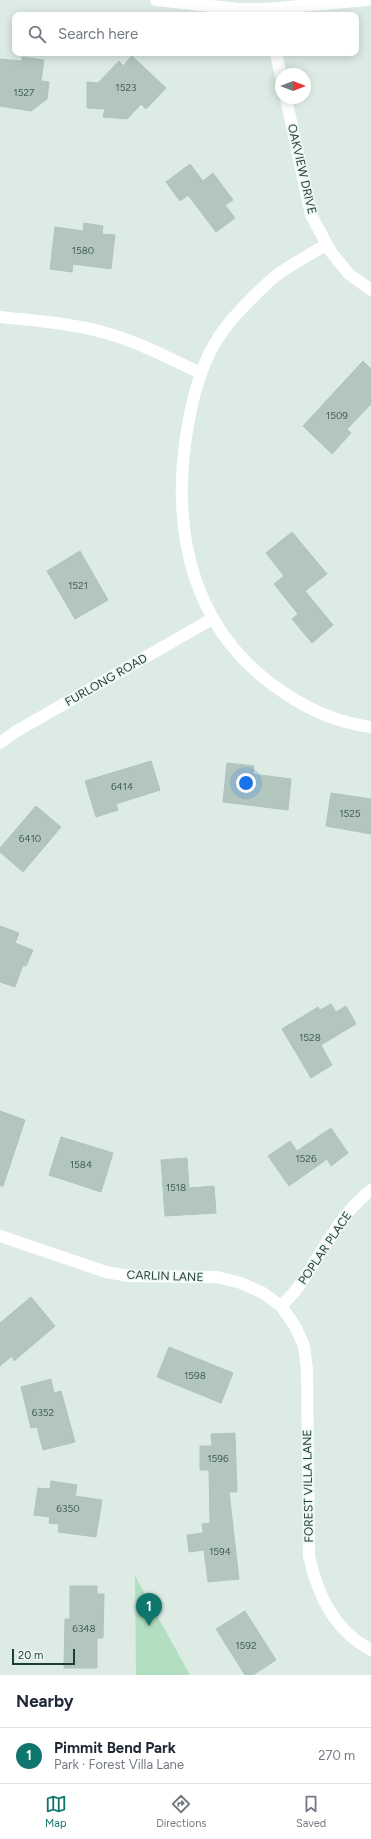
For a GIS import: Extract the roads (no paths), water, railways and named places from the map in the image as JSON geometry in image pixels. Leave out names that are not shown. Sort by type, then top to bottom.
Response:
[{"type":"street","points":[[156,0],[267,12],[367,0]]},
{"type":"street","points":[[277,56],[279,68]]},
{"type":"street","name":"OAKVIEW DRIVE","points":[[287,104],[311,215],[326,245],[349,274],[371,290]]},
{"type":"street","points":[[326,245],[276,276],[233,316],[215,344],[201,374],[190,411],[184,448],[182,498],[184,537],[192,572],[212,619],[241,658],[264,680],[294,700],[328,716],[371,727]]},
{"type":"street","points":[[0,317],[74,326],[105,332],[136,343],[201,374]]},
{"type":"street","name":"FURLONG ROAD","points":[[0,743],[15,732],[212,619]]},
{"type":"street","name":"POPLAR PLACE","points":[[280,1306],[298,1288],[341,1221],[362,1197],[371,1190]]},
{"type":"street","name":"CARLIN LANE","points":[[0,1236],[106,1272],[128,1276],[217,1277],[241,1283],[263,1293],[280,1306]]},
{"type":"street","name":"FOREST VILLA LANE","points":[[280,1306],[295,1326],[301,1339],[304,1346],[307,1369],[309,1556],[315,1583],[326,1606],[342,1627],[363,1646],[371,1650]]},
{"type":"place","name":"Pimmit Bend Park","points":[[149,1626]]}]
